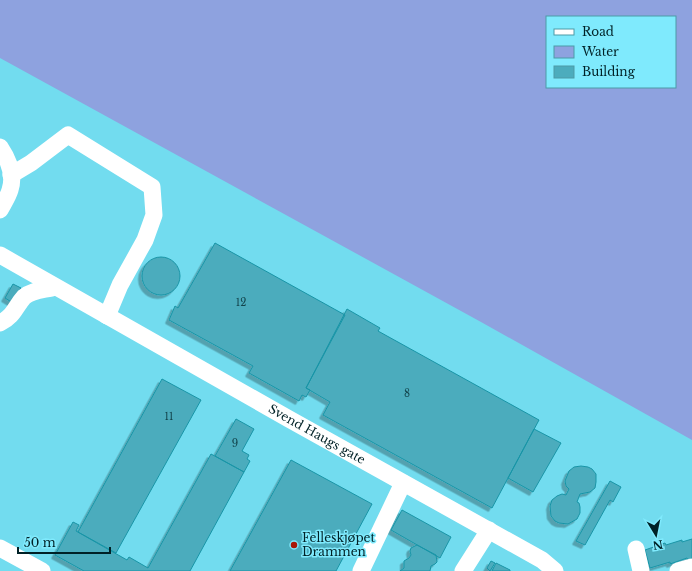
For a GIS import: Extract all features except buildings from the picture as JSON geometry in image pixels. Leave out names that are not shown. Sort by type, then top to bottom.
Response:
[{"type":"street","points":[[11,175],[31,163],[68,135],[152,187],[154,215],[145,240],[120,285],[106,316]]},
{"type":"street","points":[[0,147],[6,155],[10,166],[11,175],[10,190],[0,210]]},
{"type":"street","points":[[0,249],[12,252],[58,278],[78,300]]},
{"type":"street","points":[[0,255],[49,289]]},
{"type":"street","points":[[0,265],[49,289],[78,300]]},
{"type":"street","points":[[0,323],[12,315],[24,297],[36,291],[49,289]]},
{"type":"street","name":"Svend Haugs gate","points":[[78,300],[542,560],[555,571]]},
{"type":"street","points":[[361,571],[403,483]]},
{"type":"street","points":[[463,571],[489,530]]},
{"type":"street","points":[[0,548],[42,571]]},
{"type":"street","points":[[636,549],[641,571]]},
{"type":"street","points":[[678,571],[692,567]]},
{"type":"water","points":[[0,0],[692,0],[692,440],[481,322],[0,58]]},
{"type":"place","name":"Felleskjøpet Drammen","points":[[294,545]]}]
